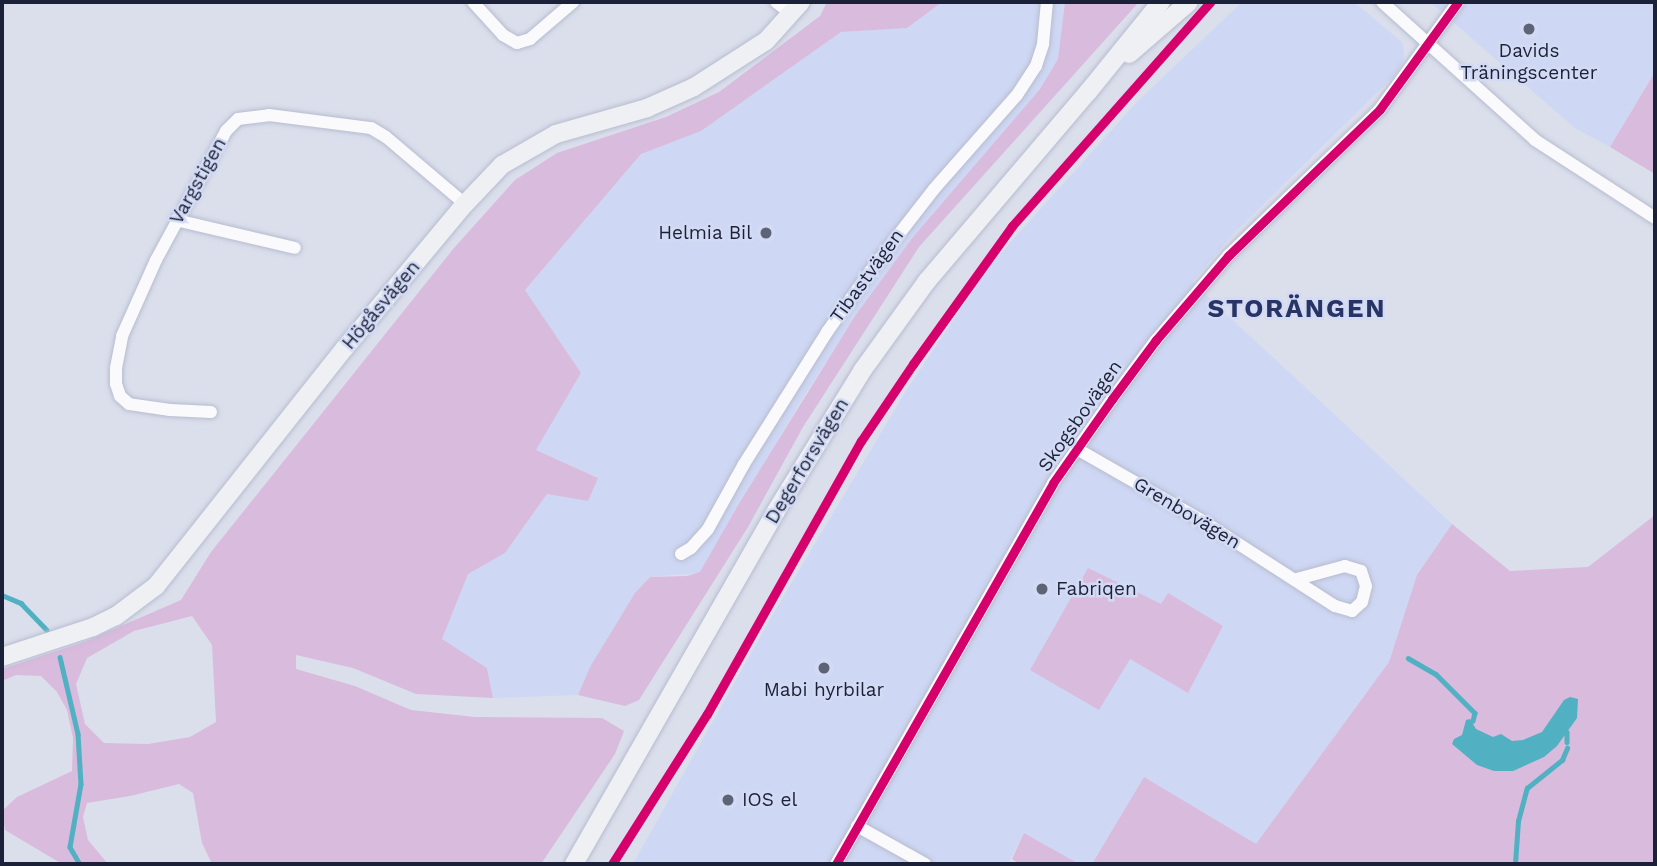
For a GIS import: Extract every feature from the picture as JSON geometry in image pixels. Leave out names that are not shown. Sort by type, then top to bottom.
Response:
[{"type":"main road","name":"Degerforsvägen","points":[[574,864],[776,511],[862,371],[944,259],[1088,92],[1161,2]]},
{"type":"main road","name":"Degerforsvägen","points":[[1088,92],[1189,2]]},
{"type":"main road","name":"Högåsvägen","points":[[2,657],[93,627],[116,616],[156,586],[303,400],[465,204],[484,182],[517,154],[556,134],[647,108],[694,87],[766,40],[796,8]]},
{"type":"street","points":[[473,2],[502,34],[517,43],[530,39],[573,2]]},
{"type":"street","points":[[776,2],[796,8]]},
{"type":"street","name":"Tibastvägen","points":[[681,554],[691,548],[708,529],[744,464],[827,332],[871,270],[1036,66],[1043,44],[1046,2]]},
{"type":"street","points":[[1382,2],[1535,140],[1655,218]]},
{"type":"street","name":"Skogsbovägen","points":[[836,864],[1008,559],[1077,449],[1156,340],[1256,227],[1380,109],[1458,2]]},
{"type":"street","name":"Vargstigen","points":[[211,412],[129,404],[120,396],[116,384],[122,336],[134,306],[176,220],[226,131],[238,119],[251,116],[321,120],[371,128],[465,204]]},
{"type":"street","points":[[176,220],[295,247]]},
{"type":"street","name":"Grenbovägen","points":[[1077,449],[1297,579],[1335,606],[1352,611],[1362,602],[1366,586],[1361,571],[1345,566],[1297,579]]},
{"type":"street","points":[[857,827],[925,864]]},
{"type":"shaded area","points":[[827,2],[942,2],[907,28],[841,32],[701,131],[641,154],[525,290],[581,373],[536,450],[598,478],[588,501],[547,494],[505,553],[468,574],[442,639],[487,668],[493,698],[416,694],[353,668],[296,655],[296,669],[355,686],[411,710],[475,717],[602,718],[624,731],[615,754],[541,864],[212,864],[202,843],[193,793],[179,784],[87,803],[83,817],[88,840],[108,864],[62,864],[5,830],[2,811],[17,797],[72,771],[73,738],[67,710],[57,692],[41,676],[16,675],[2,681],[2,669],[84,642],[181,600],[211,552],[454,248],[515,180],[557,153],[666,117],[719,92],[820,16]],"holes":[[[192,616],[212,645],[216,722],[190,737],[148,744],[104,743],[85,724],[76,684],[87,658],[134,631]]]},
{"type":"shaded area","points":[[942,2],[1065,2],[1058,59],[1040,89],[913,237],[855,316],[801,401],[700,573],[649,577],[635,594],[590,667],[578,695],[493,698],[487,668],[442,639],[468,574],[505,553],[547,494],[588,501],[597,477],[536,450],[581,373],[525,290],[641,154],[701,131],[841,32],[907,28]]},
{"type":"shaded area","points":[[1065,2],[1139,2],[919,247],[803,427],[748,527],[639,700],[625,706],[578,695],[590,667],[635,593],[650,577],[687,576],[700,572],[855,316],[913,237],[1040,89],[1058,59]]},
{"type":"shaded area","points":[[1242,2],[1354,2],[1402,42],[1403,62],[1395,75],[1233,234],[1192,282],[1452,524],[1417,575],[1389,662],[1256,845],[1144,777],[1092,864],[1079,864],[1024,833],[1008,864],[633,864],[769,621],[906,391],[990,265],[1137,102]],"holes":[[[1167,594],[1223,626],[1188,693],[1130,659]]]},
{"type":"shaded area","points":[[1430,2],[1655,2],[1655,72],[1610,147],[1575,128]]},
{"type":"shaded area","points":[[1655,72],[1655,174],[1610,147]]},
{"type":"shaded area","points":[[1655,515],[1655,864],[1092,864],[1144,777],[1256,844],[1389,662],[1417,575],[1452,524],[1510,571],[1588,567]]},
{"type":"shaded area","points":[[1088,568],[1161,604],[1168,593],[1223,626],[1188,693],[1130,659],[1099,710],[1030,670]]},
{"type":"shaded area","points":[[1024,833],[1079,864],[1019,864],[1012,859]]},
{"type":"water","points":[[1570,697],[1578,699],[1577,718],[1557,746],[1544,757],[1513,771],[1494,771],[1477,765],[1452,744],[1454,739],[1462,735],[1466,720],[1470,719],[1476,729],[1493,737],[1501,734],[1512,741],[1523,740],[1542,732],[1564,700]]},
{"type":"waterway","points":[[2,595],[21,603],[47,630]]},
{"type":"waterway","points":[[60,657],[78,734],[81,784],[70,847],[80,864]]},
{"type":"waterway","points":[[1408,658],[1436,674],[1475,713],[1473,721]]},
{"type":"waterway","points":[[1567,732],[1567,742]]},
{"type":"waterway","points":[[1515,864],[1518,821],[1527,788],[1562,760],[1567,748]]},
{"type":"cycle path","points":[[612,864],[707,714],[861,441],[913,364],[1012,226],[1210,2]]},
{"type":"cycle path","points":[[836,864],[1053,483],[1112,399],[1156,340],[1228,256],[1380,109],[1458,2]]},
{"type":"place","name":"Davids Träningscenter","points":[[1529,29]]},
{"type":"place","name":"Helmia Bil","points":[[766,233]]},
{"type":"place","name":"Fabriqen","points":[[1042,589]]},
{"type":"place","name":"Mabi hyrbilar","points":[[824,668]]},
{"type":"place","name":"IOS el","points":[[728,800]]},
{"type":"district","name":"STORÄNGEN","points":[[1297,309]]}]
